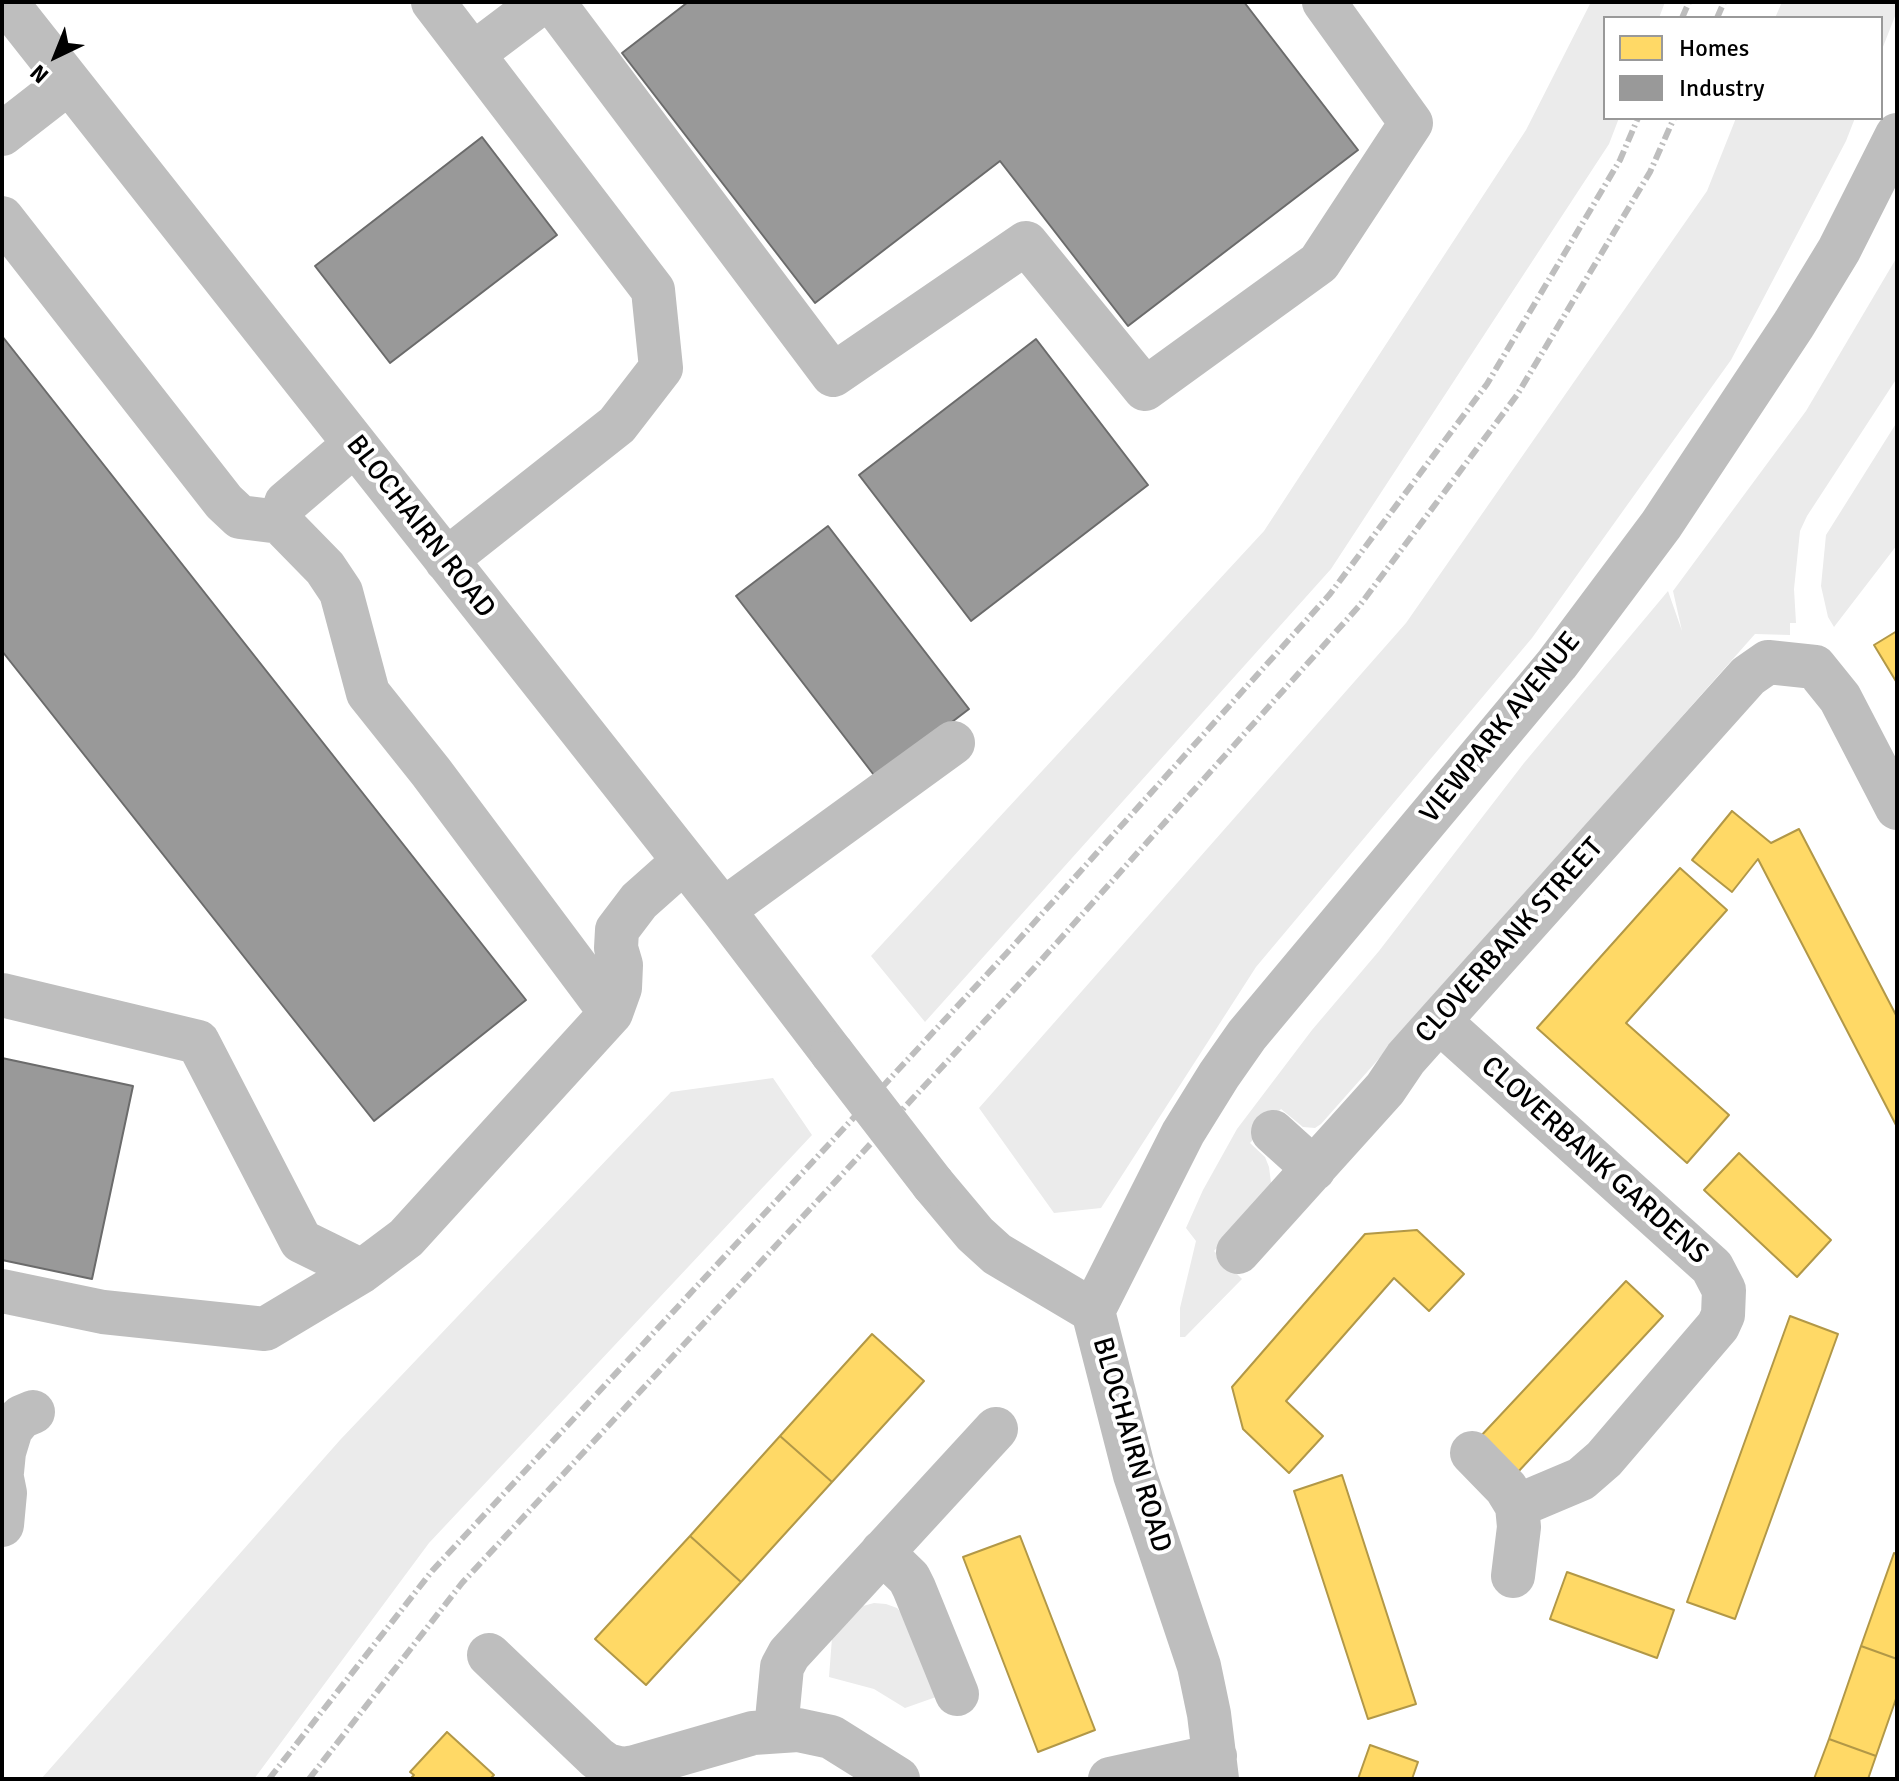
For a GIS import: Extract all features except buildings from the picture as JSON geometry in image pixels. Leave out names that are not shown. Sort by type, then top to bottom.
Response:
[{"type":"street","name":"BLOCHAIRN ROAD","points":[[6,2],[723,910],[933,1184],[975,1234],[997,1254],[1093,1311],[1135,1475],[1199,1666],[1216,1768]]},
{"type":"street","points":[[433,2],[653,290],[661,368],[617,425],[446,560]]},
{"type":"street","points":[[473,54],[542,2]]},
{"type":"street","points":[[553,2],[833,375],[1026,243],[1145,389],[1319,263],[1411,123],[1324,2]]},
{"type":"street","points":[[2,134],[69,82]]},
{"type":"street","name":"VIEWPARK AVENUE","points":[[1093,1311],[1183,1133],[1226,1065],[1247,1035],[1557,664],[1661,525],[1794,324],[1839,250],[1897,135]]},
{"type":"street","points":[[2,218],[224,502],[240,517],[280,522],[325,568],[341,592],[368,693],[611,1013]]},
{"type":"street","points":[[280,522],[286,503],[355,444]]},
{"type":"street","name":"CLOVERBANK STREET","points":[[1238,1252],[1385,1089],[1406,1058],[1748,676],[1768,662],[1815,667],[1840,698],[1897,808]]},
{"type":"street","points":[[723,910],[953,743]]},
{"type":"street","points":[[2,1291],[103,1312],[265,1329],[362,1271],[406,1238],[611,1013],[620,988],[617,930],[639,901],[684,861]]},
{"type":"street","points":[[2,995],[198,1042],[301,1241],[362,1271]]},
{"type":"street","name":"CLOVERBANK GARDENS","points":[[1439,1021],[1712,1267],[1724,1290],[1723,1315],[1718,1326],[1604,1459],[1581,1479],[1517,1506]]},
{"type":"street","points":[[1273,1132],[1314,1169]]},
{"type":"street","points":[[2,1472],[11,1429],[21,1417],[33,1412]]},
{"type":"street","points":[[776,1730],[782,1667],[789,1654],[996,1429]]},
{"type":"street","points":[[1472,1453],[1506,1488],[1517,1506],[1519,1527],[1513,1576]]},
{"type":"street","points":[[2,1478],[5,1509],[2,1525]]},
{"type":"street","points":[[882,1552],[909,1578],[957,1694]]},
{"type":"street","points":[[489,1655],[597,1758],[622,1774],[635,1767],[753,1733],[776,1730],[815,1732],[831,1737],[898,1779]]},
{"type":"street","points":[[1110,1779],[1216,1768]]},
{"type":"shaded area","points":[[1591,2],[1665,2],[1660,16],[1603,16],[1603,120],[1618,120],[1609,144],[1331,569],[925,1022],[871,956],[1264,531],[1526,130]]},
{"type":"shaded area","points":[[1782,2],[1897,2],[1897,11],[1883,47],[1883,16],[1776,16]]},
{"type":"shaded area","points":[[1735,120],[1854,120],[1731,360],[1532,638],[1256,967],[1101,1208],[1054,1213],[979,1108],[1406,623],[1707,191]]},
{"type":"shaded area","points":[[1897,257],[1897,378],[1800,531],[1794,589],[1796,623],[1790,623],[1790,635],[1755,634],[1321,1124],[1315,1128],[1303,1127],[1281,1109],[1250,1143],[1265,1157],[1269,1167],[1270,1191],[1214,1251],[1242,1279],[1185,1337],[1180,1337],[1180,1308],[1196,1241],[1186,1228],[1237,1129],[1524,763],[1668,591],[1682,631],[1673,591],[1806,411]]},
{"type":"shaded area","points":[[1897,422],[1897,545],[1834,627],[1828,617],[1821,586],[1826,535]]},
{"type":"shaded area","points":[[773,1078],[812,1135],[429,1543],[254,1779],[41,1779],[340,1440],[671,1092]]},
{"type":"shaded area","points":[[874,1603],[897,1608],[905,1617],[936,1697],[905,1708],[874,1689],[829,1677],[832,1638],[863,1606]]},
{"type":"railway","points":[[1683,16],[1689,2]]},
{"type":"railway","points":[[1718,16],[1724,2]]},
{"type":"railway","points":[[269,1779],[432,1571],[1005,955],[1330,594],[1487,384],[1620,160],[1637,120]]},
{"type":"railway","points":[[309,1779],[462,1583],[1035,967],[1360,605],[1517,395],[1650,172],[1673,120]]}]
